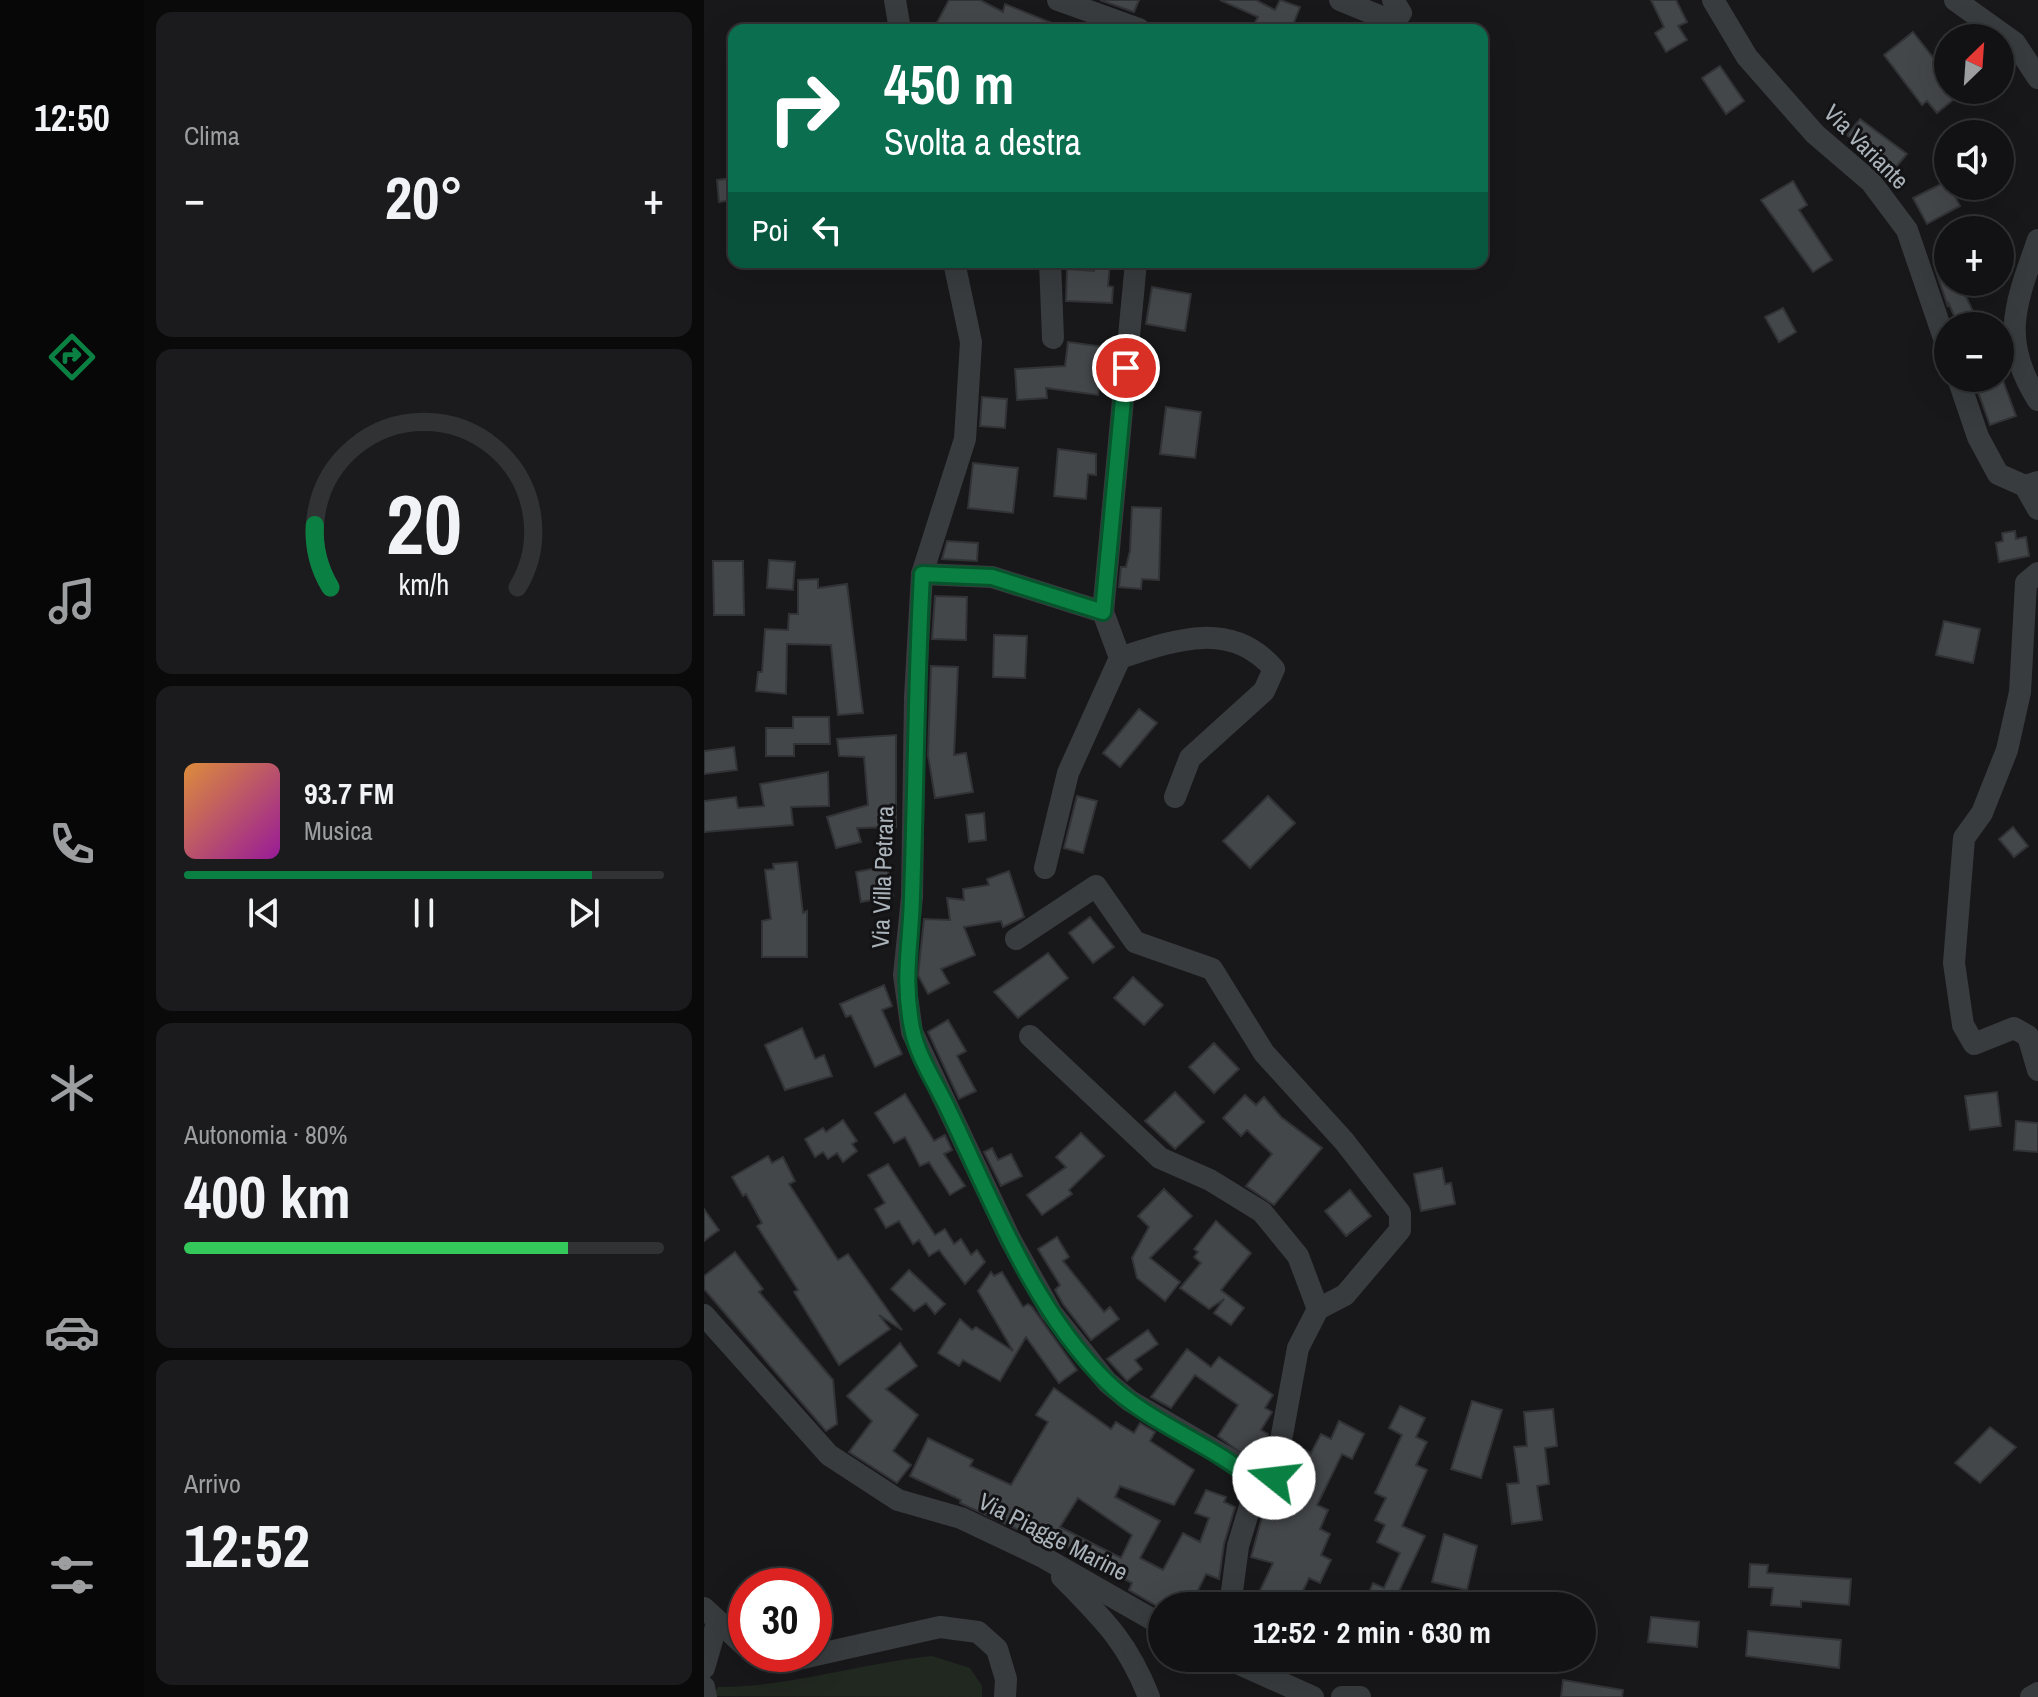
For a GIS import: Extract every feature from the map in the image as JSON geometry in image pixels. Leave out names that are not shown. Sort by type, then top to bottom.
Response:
[{"type":"street","points":[[895,0],[899,24]]},
{"type":"street","points":[[1058,0],[1125,24]]},
{"type":"street","points":[[1340,0],[1394,22],[1401,13],[1393,0]]},
{"type":"street","name":"Via Variante","points":[[1713,0],[1747,57],[1815,134],[1871,182],[1907,230],[1935,312]]},
{"type":"street","points":[[1955,0],[2015,43],[2038,78]]},
{"type":"street","points":[[2038,240],[2019,293],[2013,337],[2023,376],[2038,400]]},
{"type":"street","name":"Via Villa Petrara","points":[[955,268],[971,342],[965,439],[922,574],[915,697],[912,897],[904,975],[912,1032],[1010,1239],[1051,1312],[1118,1391],[1180,1433],[1233,1461],[1257,1483]]},
{"type":"street","points":[[1050,268],[1053,338]]},
{"type":"street","points":[[1045,868],[1068,773],[1120,658],[1103,612],[1135,268]]},
{"type":"street","points":[[1963,392],[1978,437],[1998,474],[2031,484],[2038,509]]},
{"type":"street","points":[[2038,573],[2026,583],[2020,692],[2007,750],[1982,813],[1964,838],[1954,963],[1963,1025],[1974,1044],[2014,1028],[2028,1036],[2038,1070]]},
{"type":"street","points":[[922,574],[992,577],[1103,612]]},
{"type":"street","points":[[1120,658],[1175,639],[1208,635],[1259,652],[1274,669],[1264,691],[1190,758],[1175,797]]},
{"type":"street","points":[[1016,939],[1096,886],[1135,942],[1212,969],[1264,1053],[1344,1141],[1400,1213],[1400,1230],[1345,1295],[1318,1309],[1298,1348],[1274,1478],[1257,1483],[1238,1546],[1232,1592]]},
{"type":"street","points":[[1030,1036],[1160,1158],[1210,1180],[1262,1212],[1298,1256],[1318,1309]]},
{"type":"street","name":"Via Piagge Marine","points":[[704,1315],[829,1455],[898,1500],[961,1518],[1041,1556],[1148,1617]]},
{"type":"street","points":[[1041,1556],[1117,1632],[1134,1660],[1149,1697]]},
{"type":"street","points":[[710,1615],[728,1631]]},
{"type":"street","points":[[704,1668],[710,1615]]},
{"type":"street","points":[[832,1651],[940,1627],[978,1632],[997,1649],[1006,1679],[1005,1697]]},
{"type":"street","points":[[1257,1672],[1313,1697]]},
{"type":"street","points":[[704,1687],[706,1697]]},
{"type":"street","points":[[2031,1697],[2038,1693]]},
{"type":"street","points":[[1342,1697],[1360,1697]]},
{"type":"shaded area","points":[[932,1656],[970,1668],[982,1686],[982,1697],[712,1696],[718,1687],[773,1683]]},
{"type":"building","points":[[949,0],[980,0],[1003,12],[1005,4],[1054,24],[936,24]]},
{"type":"building","points":[[1100,0],[1139,0],[1134,12]]},
{"type":"building","points":[[1220,0],[1256,0],[1275,10],[1280,0],[1300,7],[1293,24],[1254,24],[1258,17]]},
{"type":"building","points":[[1651,0],[1676,0],[1687,22],[1678,26],[1687,40],[1666,52],[1655,33],[1664,27]]},
{"type":"building","points":[[1913,32],[1934,59],[1934,104],[1948,104],[1937,113],[1927,101],[1922,105],[1884,55]]},
{"type":"building","points":[[1720,66],[1744,101],[1726,114],[1702,78]]},
{"type":"building","points":[[1860,119],[1907,154],[1886,179],[1872,164],[1876,159],[1847,135]]},
{"type":"building","points":[[728,179],[728,201],[719,202],[717,180]]},
{"type":"building","points":[[1793,181],[1807,205],[1799,210],[1832,260],[1813,272],[1761,200]]},
{"type":"building","points":[[1934,188],[1934,200],[1957,200],[1960,206],[1942,216],[1934,216],[1934,220],[1927,224],[1913,198]]},
{"type":"building","points":[[1094,268],[1110,268],[1108,286],[1113,287],[1112,303],[1066,301],[1067,269],[1094,271]]},
{"type":"building","points":[[1152,287],[1191,294],[1185,331],[1146,324]]},
{"type":"building","points":[[1944,296],[1966,296],[1973,312],[1952,312],[1948,302],[1948,307]]},
{"type":"building","points":[[1783,308],[1796,332],[1779,342],[1765,317]]},
{"type":"building","points":[[1068,342],[1105,347],[1098,395],[1046,388],[1047,398],[1017,400],[1015,369],[1065,366]]},
{"type":"building","points":[[1978,392],[2007,392],[2016,416],[1990,425]]},
{"type":"building","points":[[982,397],[1007,399],[1005,428],[980,426]]},
{"type":"building","points":[[1166,407],[1201,412],[1195,458],[1160,454]]},
{"type":"building","points":[[1058,449],[1096,454],[1096,475],[1088,474],[1086,499],[1054,496]]},
{"type":"building","points":[[973,463],[1018,468],[1013,513],[968,508]]},
{"type":"building","points":[[1132,507],[1161,508],[1159,580],[1142,579],[1141,589],[1119,587],[1121,567],[1126,567],[1130,551]]},
{"type":"building","points":[[2015,531],[2016,539],[2026,537],[2029,556],[1999,562],[1996,543],[2003,541],[2002,533]]},
{"type":"building","points":[[947,541],[978,543],[977,561],[942,559]]},
{"type":"building","points":[[769,560],[795,562],[793,590],[767,588]]},
{"type":"building","points":[[713,561],[743,561],[744,615],[714,615]]},
{"type":"building","points":[[818,579],[818,588],[847,584],[863,713],[838,715],[831,645],[787,644],[786,694],[756,691],[758,672],[762,672],[765,629],[788,630],[789,614],[798,614],[798,580]]},
{"type":"building","points":[[935,596],[967,597],[966,640],[932,639]]},
{"type":"building","points":[[1944,621],[1980,629],[1973,663],[1936,655]]},
{"type":"building","points":[[994,635],[1027,636],[1025,678],[993,677]]},
{"type":"building","points":[[931,666],[958,667],[954,755],[966,753],[973,792],[935,798],[928,755]]},
{"type":"building","points":[[1139,709],[1157,723],[1120,767],[1103,753]]},
{"type":"building","points":[[793,717],[829,717],[830,744],[794,744],[794,756],[766,756],[766,728],[793,728]]},
{"type":"building","points":[[896,735],[896,827],[857,828],[861,842],[836,848],[827,817],[868,805],[864,757],[839,756],[837,739]]},
{"type":"building","points":[[734,747],[737,770],[704,774],[704,751]]},
{"type":"building","points":[[828,772],[829,806],[791,807],[793,825],[704,832],[704,801],[736,797],[738,808],[764,806],[760,784]]},
{"type":"building","points":[[1077,796],[1097,801],[1083,853],[1064,848]]},
{"type":"building","points":[[1268,796],[1295,823],[1250,868],[1223,841]]},
{"type":"building","points":[[984,813],[986,840],[969,842],[966,815]]},
{"type":"building","points":[[2013,827],[2028,846],[2014,857],[1999,839]]},
{"type":"building","points":[[797,862],[803,913],[807,911],[807,957],[762,957],[762,921],[771,919],[765,870],[774,869],[773,864]]},
{"type":"building","points":[[887,866],[893,896],[861,902],[856,872]]},
{"type":"building","points":[[1009,871],[1024,917],[1003,927],[1001,921],[964,927],[975,955],[941,969],[949,983],[928,994],[918,975],[924,919],[950,920],[947,898],[964,900],[963,889],[989,885],[987,879]]},
{"type":"building","points":[[1090,917],[1114,947],[1093,963],[1069,933]]},
{"type":"building","points":[[1048,953],[1068,978],[1018,1018],[994,992]]},
{"type":"building","points":[[1133,977],[1163,1005],[1144,1025],[1114,998]]},
{"type":"building","points":[[884,985],[892,1006],[882,1010],[902,1054],[875,1067],[851,1015],[846,1017],[840,1004]]},
{"type":"building","points":[[948,1020],[966,1051],[957,1056],[976,1091],[959,1099],[928,1032]]},
{"type":"building","points":[[802,1028],[815,1059],[824,1055],[832,1076],[785,1090],[765,1045]]},
{"type":"building","points":[[1214,1043],[1239,1069],[1214,1093],[1189,1067]]},
{"type":"building","points":[[1175,1092],[1204,1122],[1175,1149],[1145,1121]]},
{"type":"building","points":[[1997,1092],[2001,1126],[1970,1130],[1965,1096]]},
{"type":"building","points":[[905,1094],[934,1141],[945,1135],[952,1150],[944,1154],[965,1186],[950,1195],[929,1162],[920,1166],[905,1137],[894,1143],[875,1113]]},
{"type":"building","points":[[1245,1095],[1256,1105],[1264,1097],[1281,1117],[1322,1148],[1274,1205],[1246,1186],[1272,1154],[1247,1130],[1241,1136],[1223,1118]]},
{"type":"building","points":[[843,1120],[857,1141],[852,1144],[857,1151],[843,1162],[837,1153],[828,1159],[823,1152],[815,1157],[805,1139],[823,1128],[826,1132]]},
{"type":"building","points":[[2016,1121],[2038,1123],[2038,1152],[2014,1150]]},
{"type":"building","points":[[1081,1133],[1104,1156],[1069,1190],[1072,1194],[1042,1215],[1027,1195],[1066,1167],[1056,1157]]},
{"type":"building","points":[[992,1148],[998,1160],[1011,1154],[1022,1176],[1001,1186],[984,1152]]},
{"type":"building","points":[[768,1156],[772,1163],[783,1157],[795,1181],[789,1184],[838,1260],[848,1254],[902,1330],[879,1315],[890,1329],[839,1365],[794,1292],[798,1290],[757,1226],[762,1223],[746,1194],[743,1196],[732,1177]]},
{"type":"building","points":[[888,1164],[935,1235],[945,1229],[954,1244],[961,1239],[971,1255],[977,1250],[985,1262],[965,1284],[939,1250],[929,1256],[919,1240],[913,1244],[899,1221],[886,1228],[875,1209],[885,1203],[868,1175]]},
{"type":"building","points":[[1442,1168],[1445,1184],[1451,1183],[1455,1204],[1421,1211],[1414,1174]]},
{"type":"building","points":[[1164,1189],[1192,1216],[1150,1258],[1180,1282],[1165,1301],[1137,1278],[1132,1258],[1149,1227],[1138,1216]]},
{"type":"building","points":[[1350,1190],[1371,1216],[1346,1236],[1325,1211]]},
{"type":"building","points":[[704,1209],[719,1230],[704,1241]]},
{"type":"building","points":[[1216,1221],[1251,1253],[1221,1290],[1244,1308],[1231,1325],[1214,1313],[1224,1299],[1209,1309],[1180,1288],[1201,1263],[1194,1257],[1198,1252],[1194,1249]]},
{"type":"building","points":[[1057,1237],[1069,1257],[1063,1261],[1104,1312],[1110,1307],[1119,1319],[1091,1340],[1063,1304],[1055,1290],[1060,1285],[1038,1249]]},
{"type":"building","points":[[735,1252],[763,1289],[759,1292],[833,1380],[837,1424],[826,1431],[704,1289],[704,1276]]},
{"type":"building","points":[[909,1270],[945,1304],[935,1314],[926,1303],[914,1311],[891,1289]]},
{"type":"building","points":[[991,1272],[994,1276],[1002,1272],[1023,1307],[1028,1304],[1032,1307],[1077,1370],[1059,1383],[1026,1337],[1000,1381],[963,1360],[959,1366],[938,1353],[960,1319],[972,1330],[976,1327],[1013,1351],[978,1291]]},
{"type":"building","points":[[1148,1330],[1158,1344],[1135,1360],[1142,1369],[1127,1381],[1107,1359]]},
{"type":"building","points":[[900,1343],[917,1366],[886,1389],[918,1415],[893,1451],[911,1465],[897,1483],[849,1452],[872,1421],[847,1396]]},
{"type":"building","points":[[1187,1349],[1211,1367],[1219,1357],[1273,1395],[1265,1408],[1272,1412],[1261,1430],[1268,1434],[1260,1467],[1218,1436],[1238,1405],[1195,1375],[1171,1408],[1151,1397]]},
{"type":"building","points":[[1054,1388],[1111,1429],[1116,1422],[1134,1433],[1140,1423],[1155,1432],[1150,1441],[1194,1470],[1174,1505],[1120,1486],[1115,1497],[1160,1521],[1140,1558],[1163,1570],[1183,1533],[1200,1542],[1209,1518],[1195,1513],[1206,1490],[1226,1497],[1224,1502],[1235,1507],[1224,1544],[1219,1579],[1206,1574],[1197,1592],[1148,1592],[1148,1601],[1129,1590],[1132,1583],[1114,1571],[1053,1539],[1049,1544],[960,1503],[961,1500],[910,1476],[928,1438],[973,1460],[970,1466],[1011,1485],[1048,1422],[1036,1415]],"holes":[[[1078,1498],[1132,1535],[1121,1558],[1060,1527]]]},
{"type":"building","points":[[1472,1401],[1502,1410],[1481,1478],[1451,1469]]},
{"type":"building","points":[[1400,1406],[1425,1418],[1416,1437],[1427,1442],[1416,1465],[1427,1470],[1402,1526],[1425,1536],[1399,1592],[1369,1592],[1373,1583],[1384,1588],[1400,1553],[1377,1542],[1385,1525],[1375,1520],[1386,1498],[1375,1493],[1402,1435],[1389,1428]]},
{"type":"building","points":[[1553,1409],[1557,1446],[1545,1448],[1549,1484],[1537,1486],[1542,1520],[1512,1524],[1507,1484],[1519,1483],[1514,1447],[1527,1446],[1524,1412]]},
{"type":"building","points":[[1339,1421],[1364,1434],[1352,1459],[1342,1454],[1317,1505],[1328,1510],[1320,1529],[1330,1534],[1321,1555],[1331,1560],[1320,1583],[1309,1578],[1302,1592],[1259,1592],[1273,1563],[1251,1557],[1265,1506],[1284,1510],[1300,1477],[1289,1472],[1301,1448],[1311,1453],[1321,1434],[1331,1439]]},
{"type":"building","points":[[1990,1427],[2016,1447],[1980,1483],[1955,1463]]},
{"type":"building","points":[[1444,1534],[1477,1546],[1467,1590],[1432,1582]]},
{"type":"building","points":[[1750,1564],[1768,1565],[1767,1573],[1851,1579],[1849,1605],[1801,1601],[1801,1607],[1771,1605],[1773,1588],[1749,1587]]},
{"type":"building","points":[[1651,1617],[1699,1622],[1697,1647],[1648,1642]]},
{"type":"building","points":[[1748,1631],[1841,1640],[1839,1668],[1746,1656]]},
{"type":"building","points":[[1563,1680],[1623,1690],[1622,1697],[1561,1697]]},
{"type":"route","points":[[1126,368],[1103,612],[992,577],[922,574],[915,697],[912,897],[904,975],[912,1032],[1010,1239],[1051,1312],[1107,1382],[1130,1401],[1180,1433],[1233,1461],[1257,1483],[1274,1478]]}]
